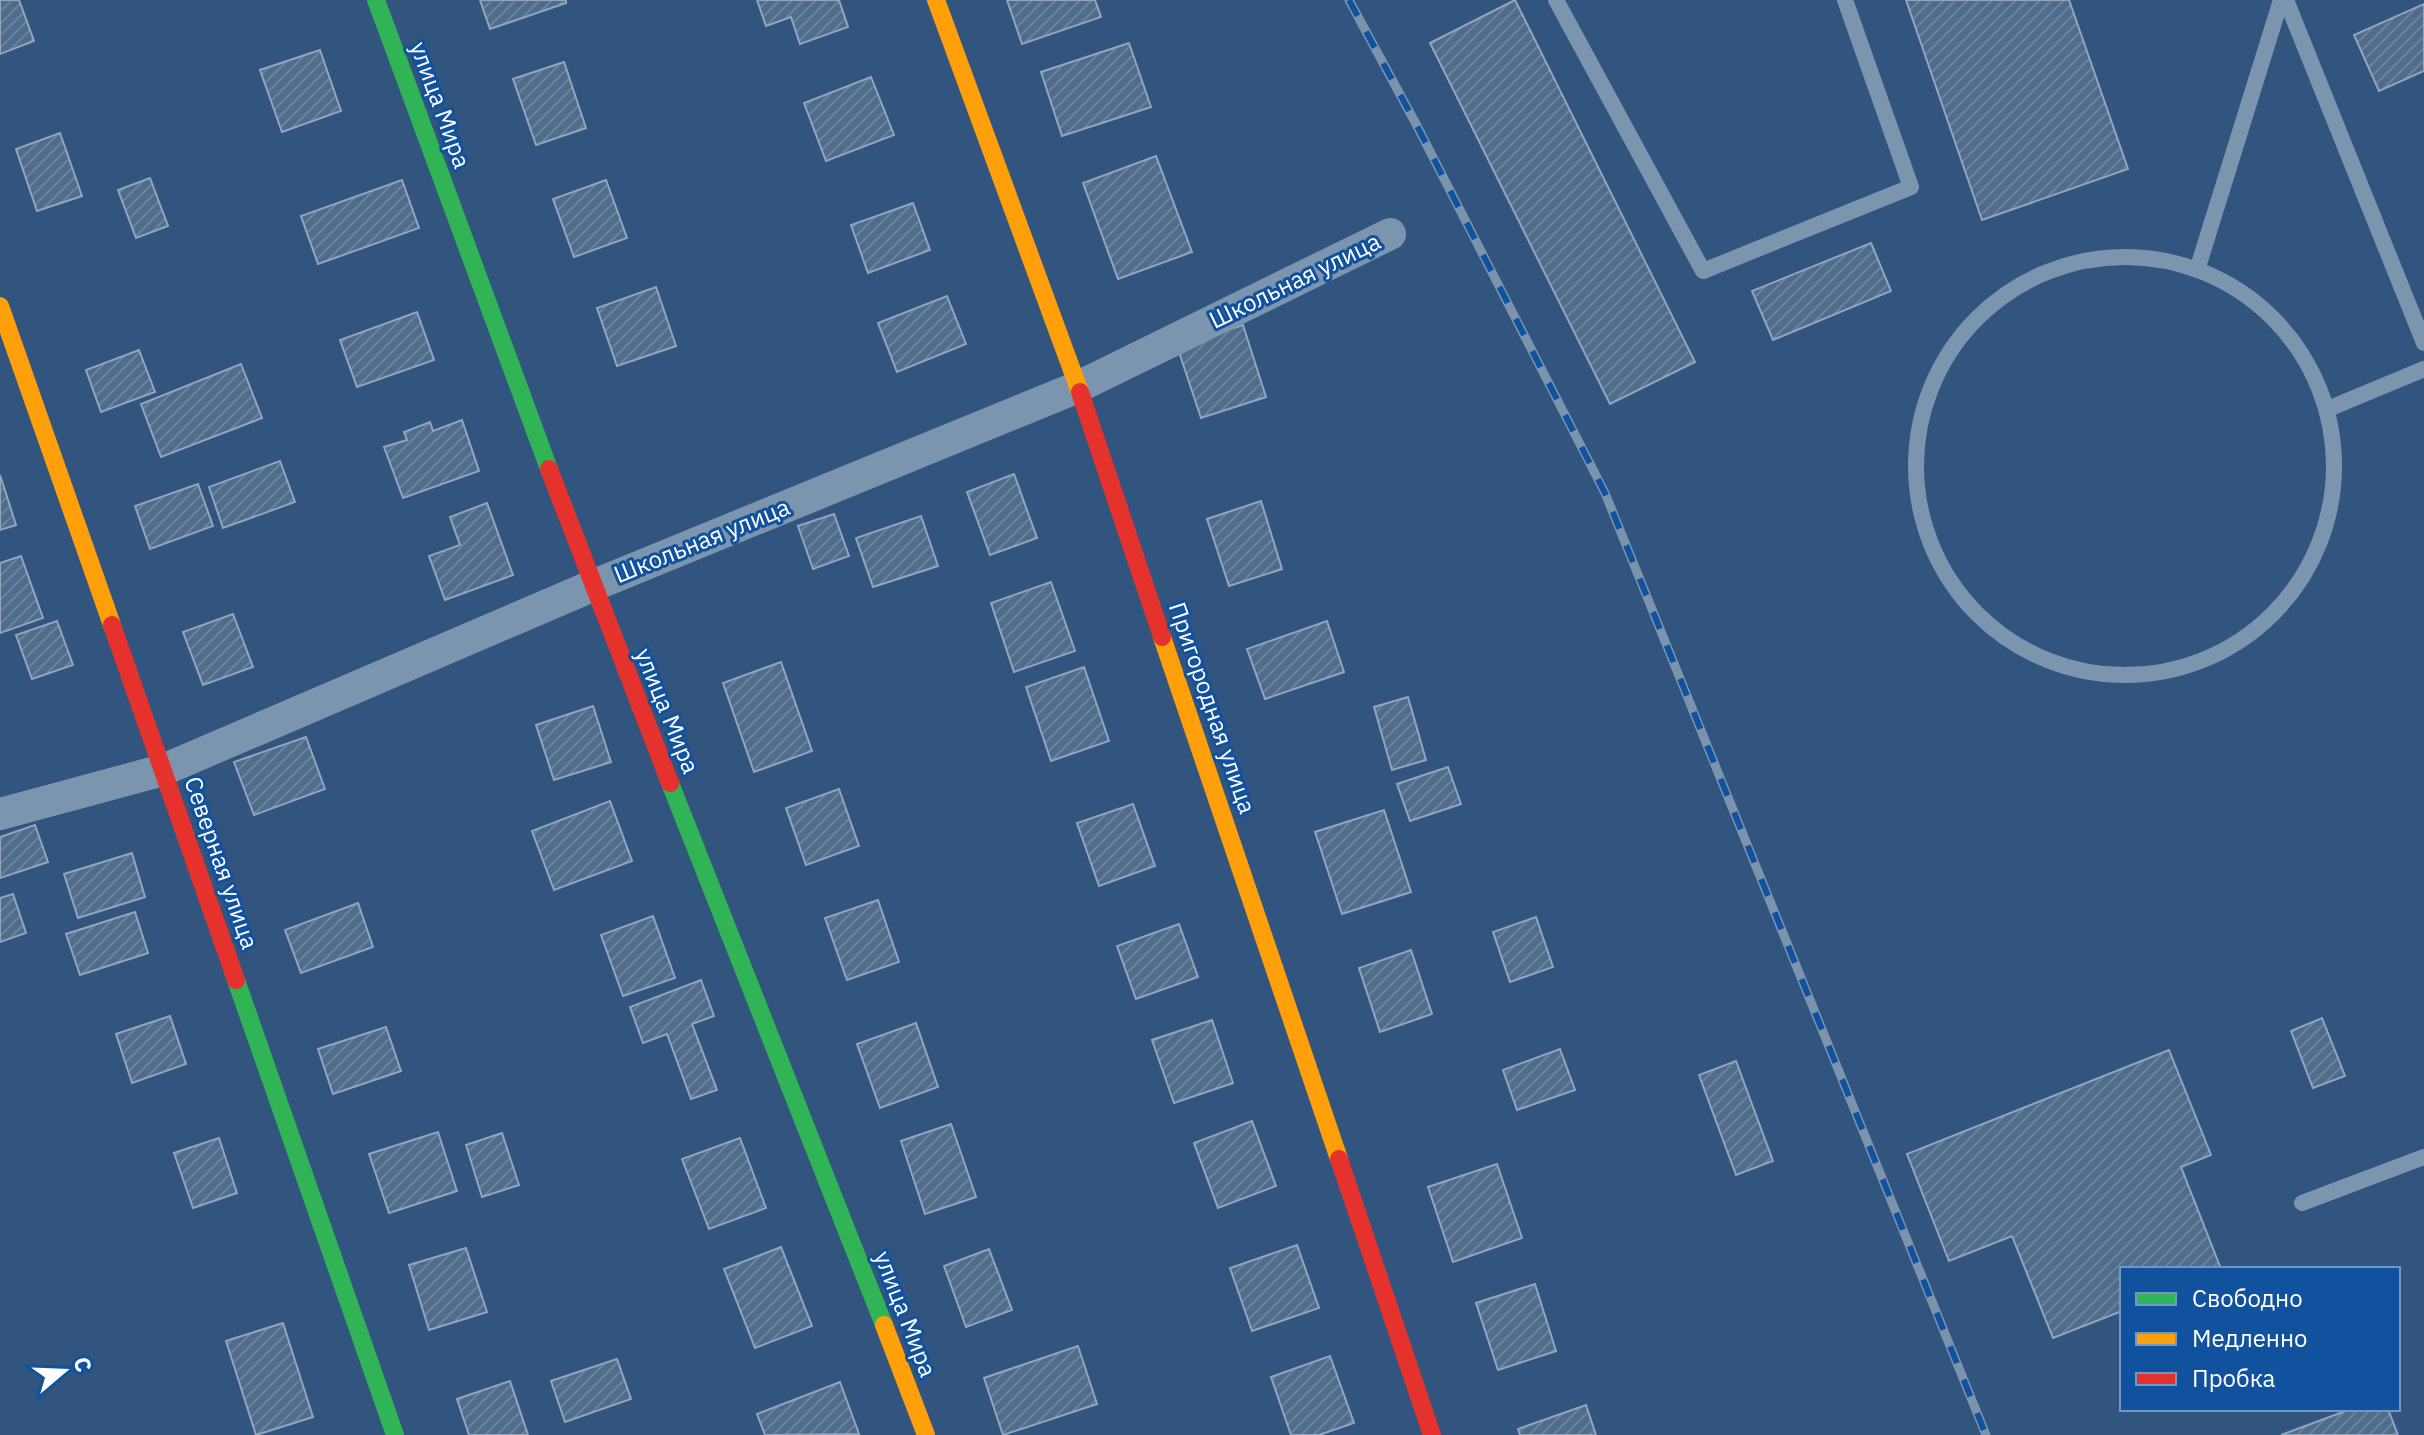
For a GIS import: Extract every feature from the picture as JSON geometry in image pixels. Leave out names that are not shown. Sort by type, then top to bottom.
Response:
[{"type":"street","name":"улица Мира","points":[[376,0],[592,586],[926,1435]]},
{"type":"street","name":"Пригородная улица","points":[[936,0],[1078,387],[1432,1435]]},
{"type":"street","name":"Школьная улица","points":[[0,814],[163,770],[592,586],[1078,387],[1390,234]]},
{"type":"street","name":"Северная улица","points":[[0,306],[395,1435]]},
{"type":"lane","points":[[1556,0],[1703,271],[1911,187],[1845,0]]},
{"type":"lane","points":[[2198,267],[2283,0]]},
{"type":"lane","points":[[2283,0],[2424,343]]},
{"type":"lane","points":[[2126,254],[2198,267],[2255,300],[2264,309],[2300,349],[2328,409],[2335,475],[2322,540],[2290,598],[2241,642],[2181,670],[2116,677],[2050,664],[1987,627],[1941,570],[1916,500],[1917,427],[1942,358],[1990,303],[2053,266],[2126,254]]},
{"type":"lane","points":[[2328,409],[2424,369]]},
{"type":"lane","points":[[2302,1203],[2424,1157]]},
{"type":"building","points":[[0,0],[19,0],[34,41],[0,54]]},
{"type":"building","points":[[480,0],[566,0],[566,3],[490,29]]},
{"type":"building","points":[[757,0],[839,0],[848,27],[800,44],[791,17],[766,26]]},
{"type":"building","points":[[1007,0],[1095,0],[1101,17],[1022,44]]},
{"type":"building","points":[[1515,0],[1695,362],[1610,404],[1430,43]]},
{"type":"building","points":[[1906,0],[2069,0],[2128,169],[1982,220]]},
{"type":"building","points":[[2424,4],[2424,71],[2379,91],[2354,35]]},
{"type":"building","points":[[1129,43],[1151,107],[1062,136],[1041,72]]},
{"type":"building","points":[[320,50],[341,111],[282,132],[260,70]]},
{"type":"building","points":[[564,62],[586,128],[536,145],[513,79]]},
{"type":"building","points":[[871,77],[894,135],[826,161],[804,103]]},
{"type":"building","points":[[60,133],[82,196],[37,211],[16,149]]},
{"type":"building","points":[[1156,156],[1192,252],[1118,279],[1083,183]]},
{"type":"building","points":[[150,178],[168,226],[136,238],[118,190]]},
{"type":"building","points":[[402,180],[419,228],[318,264],[301,216]]},
{"type":"building","points":[[606,180],[627,238],[574,257],[553,199]]},
{"type":"building","points":[[913,203],[930,250],[868,273],[851,225]]},
{"type":"building","points":[[1871,243],[1891,291],[1773,340],[1752,291]]},
{"type":"building","points":[[656,287],[676,346],[617,366],[597,308]]},
{"type":"building","points":[[947,296],[966,344],[897,372],[878,323]]},
{"type":"building","points":[[417,312],[434,360],[357,387],[340,340]]},
{"type":"building","points":[[1243,325],[1266,397],[1201,418],[1177,346]]},
{"type":"building","points":[[139,350],[155,392],[101,412],[86,370]]},
{"type":"building","points":[[241,364],[262,418],[161,457],[141,404]]},
{"type":"building","points":[[462,420],[479,471],[403,498],[384,447],[407,440],[404,432],[430,422],[433,431]]},
{"type":"building","points":[[280,461],[295,502],[223,528],[209,487]]},
{"type":"building","points":[[1014,474],[1037,538],[990,555],[967,492]]},
{"type":"building","points":[[0,475],[16,525],[0,530]]},
{"type":"building","points":[[198,484],[213,526],[150,549],[135,506]]},
{"type":"building","points":[[1261,501],[1282,569],[1229,586],[1207,519]]},
{"type":"building","points":[[487,503],[513,575],[445,600],[429,556],[460,545],[450,517]]},
{"type":"building","points":[[834,514],[849,556],[813,569],[798,526]]},
{"type":"building","points":[[921,516],[938,566],[873,587],[856,538]]},
{"type":"building","points":[[21,556],[43,618],[0,633],[0,563]]},
{"type":"building","points":[[1051,582],[1075,651],[1014,672],[991,603]]},
{"type":"building","points":[[233,614],[253,667],[203,685],[183,632]]},
{"type":"building","points":[[57,621],[73,665],[32,679],[16,635]]},
{"type":"building","points":[[1327,621],[1344,672],[1265,699],[1247,649]]},
{"type":"building","points":[[781,662],[812,751],[754,772],[723,683]]},
{"type":"building","points":[[1084,667],[1109,741],[1051,761],[1026,687]]},
{"type":"building","points":[[1408,697],[1426,760],[1392,770],[1374,707]]},
{"type":"building","points":[[593,706],[611,762],[554,780],[536,725]]},
{"type":"building","points":[[306,737],[325,789],[254,815],[234,762]]},
{"type":"building","points":[[1448,767],[1461,804],[1410,821],[1397,784]]},
{"type":"building","points":[[839,789],[859,846],[806,865],[786,808]]},
{"type":"building","points":[[610,801],[632,861],[554,890],[532,831]]},
{"type":"building","points":[[1133,804],[1155,866],[1099,886],[1077,823]]},
{"type":"building","points":[[1384,810],[1411,892],[1342,914],[1315,832]]},
{"type":"building","points":[[35,825],[48,862],[0,878],[0,837]]},
{"type":"building","points":[[132,853],[145,897],[78,918],[64,874]]},
{"type":"building","points":[[13,894],[26,933],[0,942],[0,898]]},
{"type":"building","points":[[878,900],[899,962],[847,980],[825,918]]},
{"type":"building","points":[[358,903],[373,947],[301,973],[285,930]]},
{"type":"building","points":[[135,912],[148,953],[80,975],[66,934]]},
{"type":"building","points":[[653,916],[675,978],[623,996],[601,935]]},
{"type":"building","points":[[1536,917],[1553,967],[1510,982],[1493,932]]},
{"type":"building","points":[[1179,924],[1198,977],[1136,999],[1117,946]]},
{"type":"building","points":[[1411,950],[1432,1014],[1380,1032],[1359,968]]},
{"type":"building","points":[[701,980],[714,1016],[692,1024],[717,1090],[691,1099],[667,1034],[643,1043],[630,1007]]},
{"type":"building","points":[[170,1016],[186,1064],[132,1083],[116,1034]]},
{"type":"building","points":[[2322,1018],[2345,1076],[2313,1088],[2291,1031]]},
{"type":"building","points":[[1212,1020],[1233,1083],[1174,1103],[1152,1040]]},
{"type":"building","points":[[916,1023],[938,1087],[880,1108],[857,1044]]},
{"type":"building","points":[[386,1027],[401,1071],[333,1094],[318,1049]]},
{"type":"building","points":[[1560,1049],[1575,1090],[1517,1110],[1503,1070]]},
{"type":"building","points":[[2169,1050],[2211,1155],[2181,1167],[2220,1267],[2120,1267],[2120,1312],[2053,1338],[2012,1236],[1949,1261],[1907,1154]]},
{"type":"building","points":[[1736,1061],[1773,1161],[1736,1175],[1699,1075]]},
{"type":"building","points":[[1252,1121],[1276,1186],[1218,1208],[1194,1143]]},
{"type":"building","points":[[951,1124],[976,1197],[925,1214],[901,1141]]},
{"type":"building","points":[[438,1132],[457,1191],[389,1213],[369,1154]]},
{"type":"building","points":[[502,1133],[519,1185],[482,1197],[466,1145]]},
{"type":"building","points":[[219,1138],[237,1193],[193,1208],[174,1153]]},
{"type":"building","points":[[740,1138],[766,1208],[709,1229],[682,1159]]},
{"type":"building","points":[[1497,1164],[1522,1238],[1453,1262],[1428,1187]]},
{"type":"building","points":[[1297,1245],[1319,1308],[1252,1331],[1230,1268]]},
{"type":"building","points":[[781,1247],[812,1326],[755,1348],[724,1269]]},
{"type":"building","points":[[466,1248],[487,1312],[429,1330],[409,1265]]},
{"type":"building","points":[[989,1249],[1012,1310],[966,1327],[944,1266]]},
{"type":"building","points":[[1535,1284],[1556,1351],[1498,1370],[1476,1303]]},
{"type":"building","points":[[283,1323],[313,1417],[256,1435],[226,1341]]},
{"type":"building","points":[[1078,1346],[1097,1404],[1003,1435],[984,1378]]},
{"type":"building","points":[[1330,1356],[1354,1423],[1319,1435],[1291,1435],[1271,1377]]},
{"type":"building","points":[[617,1359],[631,1399],[565,1422],[551,1381]]},
{"type":"building","points":[[510,1381],[528,1435],[469,1435],[457,1399]]},
{"type":"building","points":[[840,1382],[859,1434],[765,1435],[757,1414]]},
{"type":"building","points":[[1586,1405],[1596,1435],[1520,1435],[1518,1429]]},
{"type":"building","points":[[2346,1411],[2389,1411],[2398,1435],[2281,1435]]},
{"type":"railway","points":[[1349,0],[1605,493],[1986,1435]]},
{"type":"traffic: fast","points":[[376,0],[549,469]]},
{"type":"traffic: fast","points":[[670,783],[884,1325]]},
{"type":"traffic: fast","points":[[236,980],[395,1435]]},
{"type":"traffic: slow","points":[[936,0],[1080,392]]},
{"type":"traffic: slow","points":[[0,306],[112,625]]},
{"type":"traffic: slow","points":[[1162,637],[1339,1159]]},
{"type":"traffic: slow","points":[[884,1325],[926,1435]]},
{"type":"traffic: jam","points":[[1080,392],[1162,637]]},
{"type":"traffic: jam","points":[[549,469],[670,783]]},
{"type":"traffic: jam","points":[[112,625],[236,980]]},
{"type":"traffic: jam","points":[[1339,1159],[1432,1435]]}]
